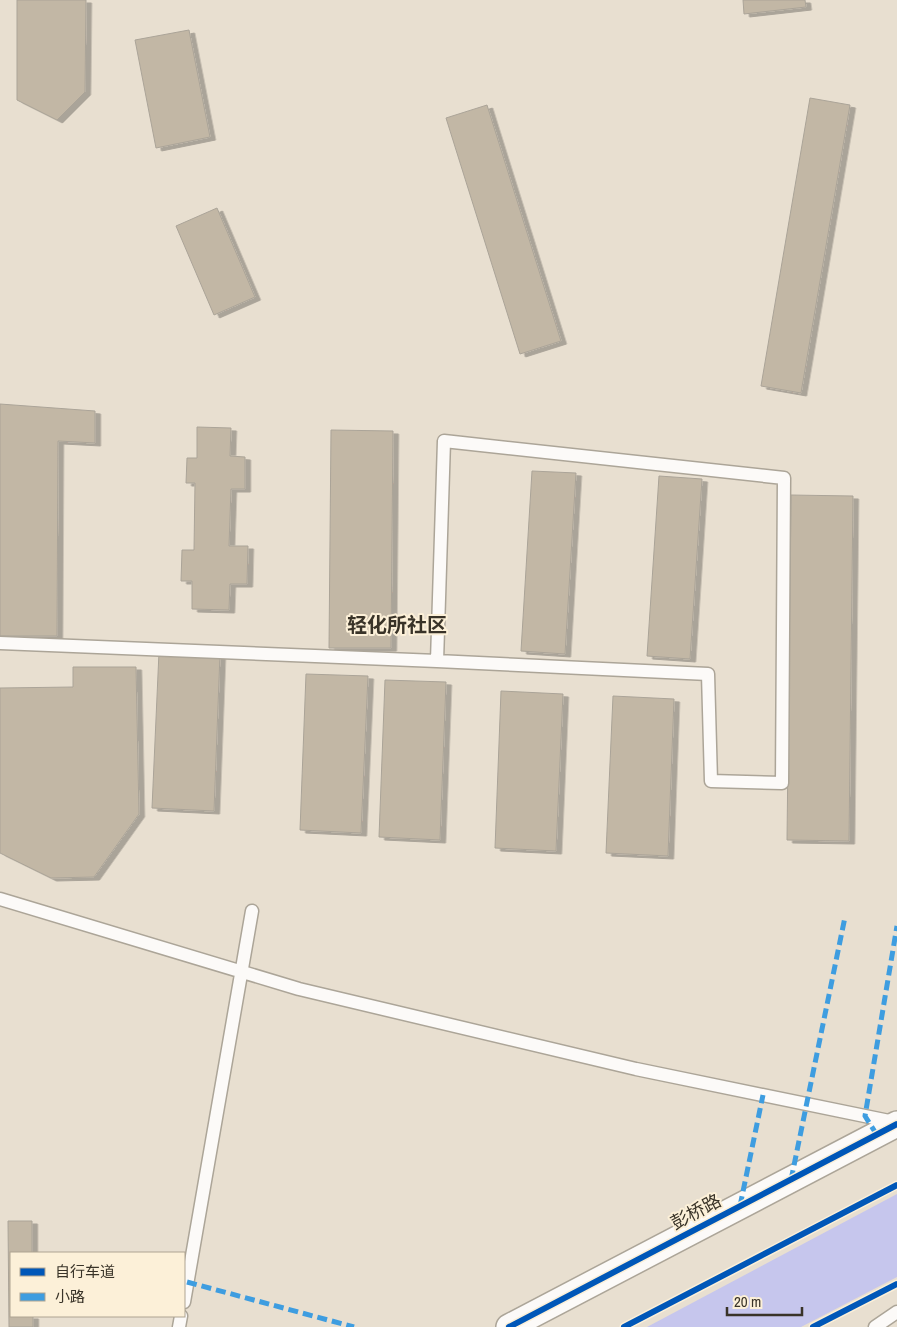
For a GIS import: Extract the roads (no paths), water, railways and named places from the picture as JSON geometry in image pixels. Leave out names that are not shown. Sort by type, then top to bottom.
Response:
[{"type":"street","name":"彭桥路","points":[[508,1327],[897,1124]]},
{"type":"lane","points":[[0,643],[708,674],[712,781],[782,783],[784,478],[444,441],[437,661]]},
{"type":"lane","points":[[0,899],[299,989],[636,1069],[897,1124]]},
{"type":"lane","points":[[185,1296],[252,911]]},
{"type":"lane","points":[[875,1327],[897,1312]]},
{"type":"water","points":[[897,1194],[897,1277],[801,1327],[647,1327]]},
{"type":"district","name":"轻化所社区","points":[[397,625]]}]
